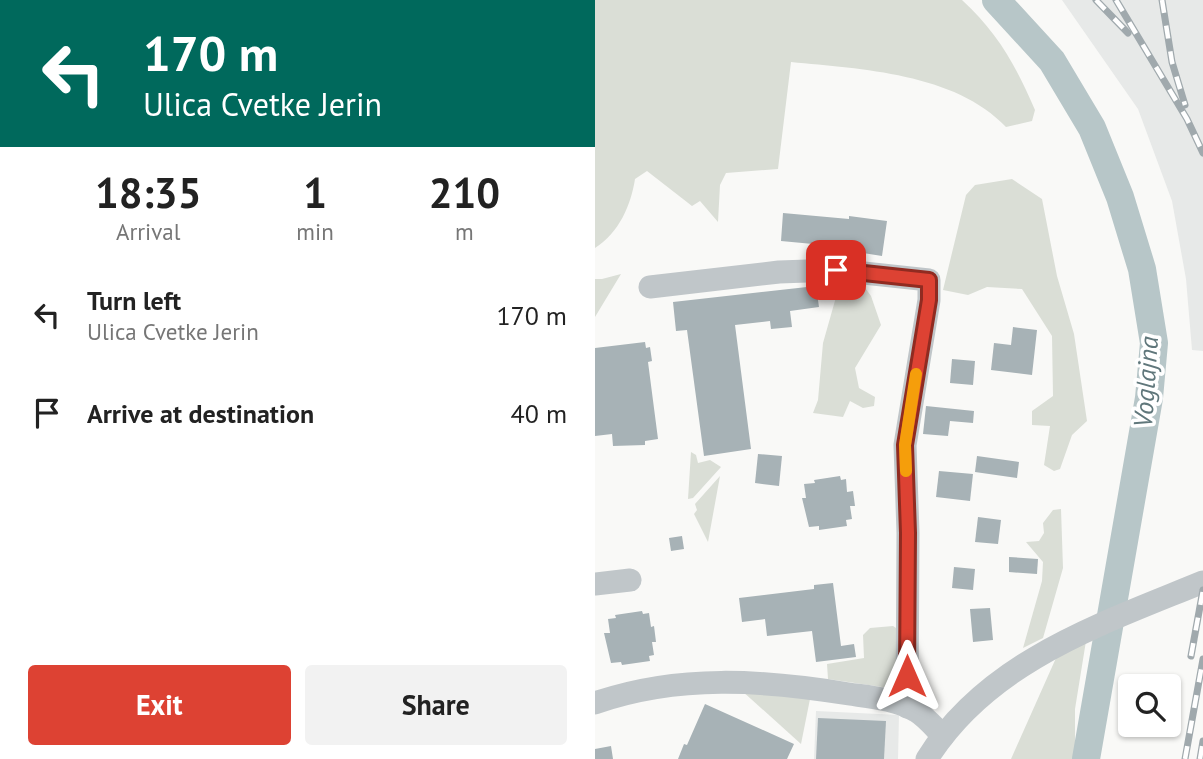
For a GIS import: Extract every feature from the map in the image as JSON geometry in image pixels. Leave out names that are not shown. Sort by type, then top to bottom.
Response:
[{"type":"street","points":[[650,287],[779,272],[836,270],[929,280],[929,300],[905,445],[908,533],[907,708]]},
{"type":"street","points":[[595,584],[630,580]]},
{"type":"street","points":[[927,759],[958,716],[997,682],[1028,661],[1085,631],[1203,582]]},
{"type":"street","points":[[595,703],[663,685],[730,680],[812,688],[880,699],[915,710],[943,736]]},
{"type":"shaded area","points":[[595,0],[962,0],[986,25],[1005,51],[1035,110],[1032,121],[1006,127],[985,109],[961,95],[934,85],[876,71],[791,62],[778,169],[726,173],[720,185],[718,222],[700,201],[692,206],[647,171],[635,179],[623,218],[611,235],[595,248]]},
{"type":"shaded area","points":[[1062,0],[1203,0],[1203,351],[1192,350],[1186,279],[1172,201],[1138,109]]},
{"type":"shaded area","points":[[1012,179],[1042,199],[1057,276],[1074,334],[1087,421],[1072,435],[1060,469],[1054,471],[1044,465],[1050,426],[1032,425],[1032,411],[1053,396],[1052,336],[1022,289],[987,287],[968,295],[943,290],[966,195],[975,185]]},
{"type":"shaded area","points":[[621,274],[595,317],[595,279]]},
{"type":"shaded area","points":[[832,285],[863,285],[871,296],[881,325],[855,368],[859,388],[875,397],[874,406],[863,408],[850,401],[843,417],[813,413],[818,400],[823,343],[838,290]]},
{"type":"shaded area","points":[[691,452],[696,455],[698,463],[710,460],[721,467],[693,498],[688,499]]},
{"type":"shaded area","points":[[720,476],[708,542],[694,514],[697,510],[695,504]]},
{"type":"shaded area","points":[[1061,509],[1063,568],[1043,638],[1023,648],[1042,581],[1043,562],[1026,542],[1039,541],[1044,533],[1043,523],[1053,510]]},
{"type":"shaded area","points":[[893,626],[899,630],[897,687],[828,679],[827,664],[864,658],[863,635],[870,628]]},
{"type":"shaded area","points":[[1086,641],[1075,709],[1075,759],[1011,759],[1056,658]]},
{"type":"shaded area","points":[[730,680],[811,694],[801,744]]},
{"type":"shaded area","points":[[816,711],[899,715],[898,759],[814,759]]},
{"type":"building","points":[[783,213],[887,221],[882,256],[844,250],[845,247],[781,241]]},
{"type":"building","points":[[816,286],[819,307],[790,311],[792,327],[771,329],[770,321],[735,325],[751,449],[704,456],[687,330],[676,331],[673,302]]},
{"type":"building","points":[[1013,327],[1037,330],[1032,375],[991,370],[994,343],[1011,345]]},
{"type":"building","points":[[645,342],[646,348],[650,347],[652,361],[648,362],[658,439],[645,441],[645,445],[613,446],[612,434],[595,436],[595,348]]},
{"type":"building","points":[[952,359],[975,361],[973,385],[950,383]]},
{"type":"building","points":[[926,406],[974,411],[973,423],[950,421],[948,436],[923,434]]},
{"type":"building","points":[[758,454],[782,456],[779,486],[755,483]]},
{"type":"building","points":[[977,456],[1019,462],[1017,478],[975,472]]},
{"type":"building","points":[[939,471],[973,474],[970,501],[936,497]]},
{"type":"building","points":[[840,476],[841,480],[846,479],[847,492],[853,491],[855,506],[850,506],[852,519],[846,520],[847,526],[819,530],[819,526],[809,527],[802,498],[806,498],[804,484]]},
{"type":"building","points":[[978,517],[1001,520],[998,544],[975,542]]},
{"type":"building","points":[[682,536],[684,549],[671,551],[669,538]]},
{"type":"building","points":[[1009,557],[1038,559],[1037,574],[1009,572]]},
{"type":"building","points":[[954,567],[975,569],[973,590],[952,588]]},
{"type":"building","points":[[833,583],[841,646],[854,644],[856,657],[816,662],[812,631],[767,636],[765,619],[742,622],[739,598],[814,589],[814,585]]},
{"type":"building","points":[[990,608],[993,640],[973,642],[970,609]]},
{"type":"building","points":[[642,611],[643,614],[649,613],[651,627],[654,626],[654,655],[649,656],[650,661],[622,665],[621,662],[611,663],[604,633],[610,633],[608,619],[616,618],[615,615]]},
{"type":"building","points":[[705,704],[794,744],[787,759],[678,759]]},
{"type":"building","points":[[818,718],[886,721],[884,759],[816,759]]},
{"type":"building","points":[[611,746],[613,759],[595,759],[595,749]]},
{"type":"waterway","name":"Voglajna","points":[[996,0],[1052,61],[1092,128],[1120,197],[1142,269],[1154,343],[1149,398],[1086,759]]},
{"type":"railway","points":[[1096,0],[1128,33]]},
{"type":"railway","points":[[1116,0],[1187,119],[1203,153]]},
{"type":"railway","points":[[1162,0],[1172,62],[1185,105]]},
{"type":"railway","points":[[1191,656],[1203,590]]},
{"type":"railway","points":[[1185,759],[1203,659]]},
{"type":"railway","points":[[1200,759],[1203,741]]},
{"type":"slow traffic","points":[[906,471],[905,445],[916,374]]},
{"type":"route","points":[[836,270],[929,280],[929,300],[905,445],[908,533],[907,676]]}]
